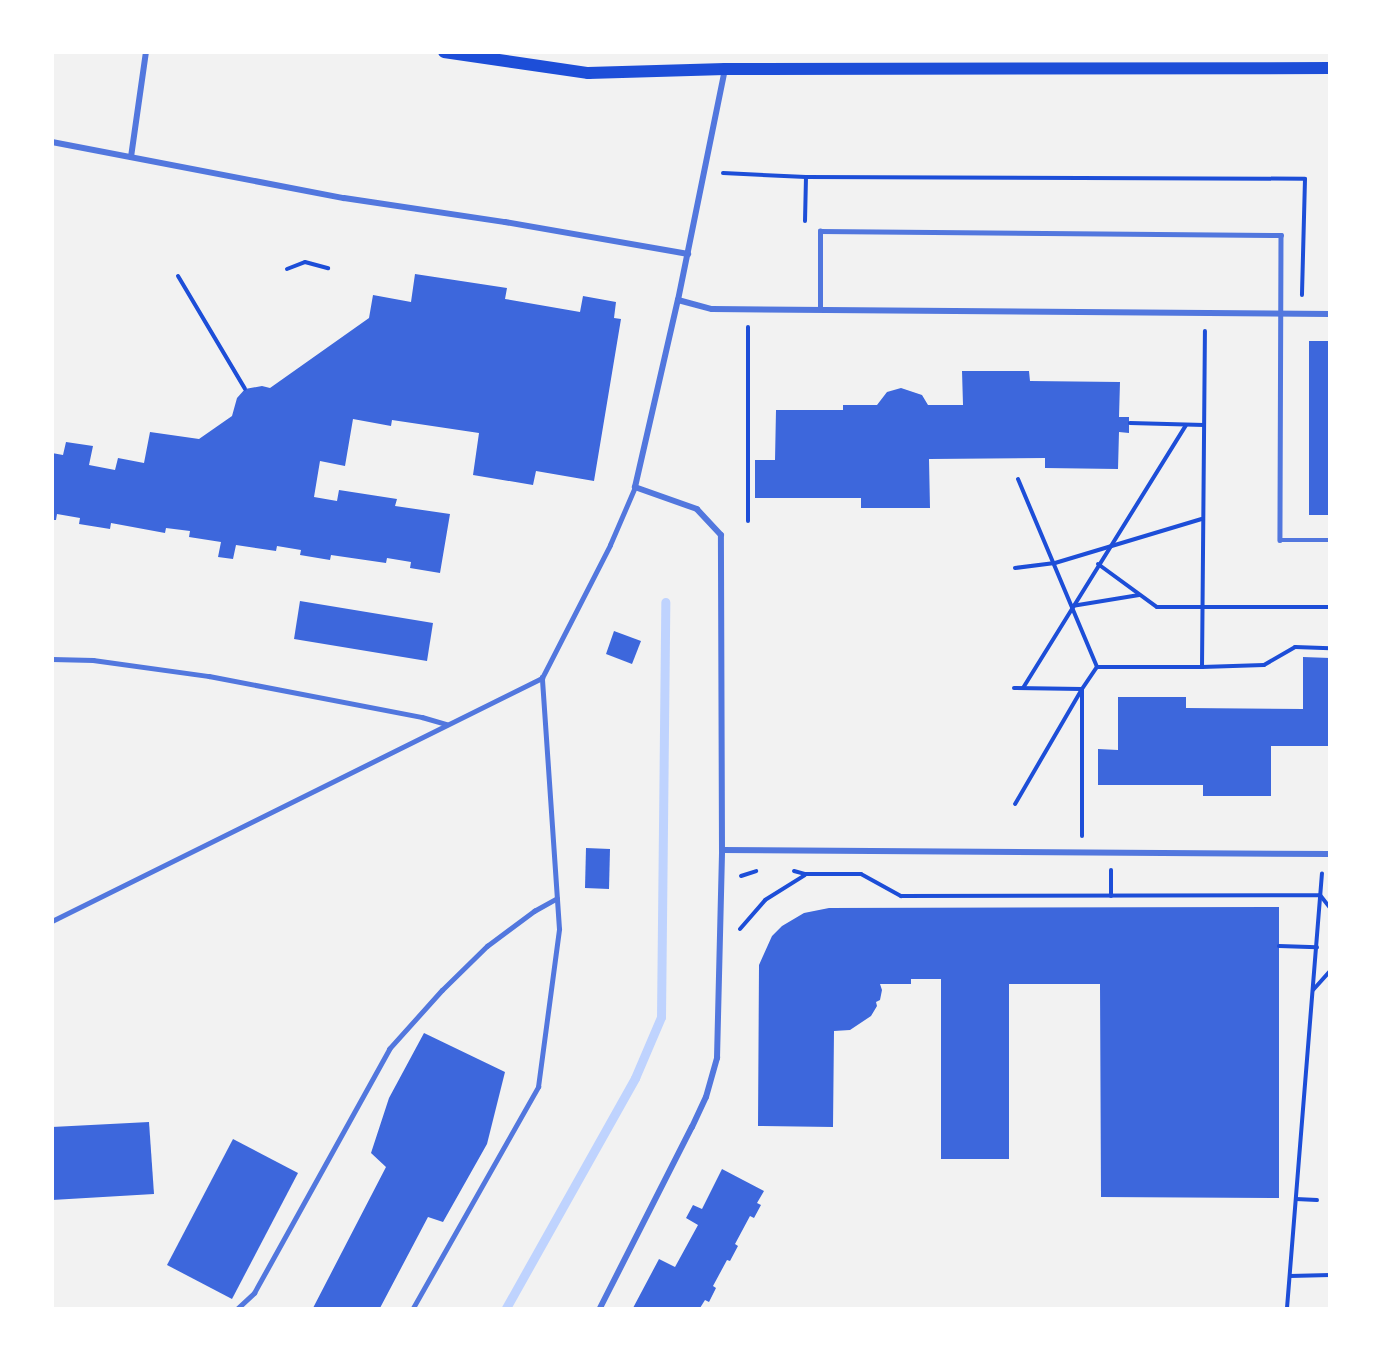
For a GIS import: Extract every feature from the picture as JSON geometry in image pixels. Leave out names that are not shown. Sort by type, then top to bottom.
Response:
[{"type":"main road","points":[[444,52],[588,73],[725,69],[1329,68]]},
{"type":"street","points":[[131,157],[146,52]]},
{"type":"street","points":[[600,1308],[706,1097],[717,1058],[722,850],[721,535],[697,508],[635,487],[688,254],[725,69]]},
{"type":"street","points":[[52,142],[344,198],[505,222],[688,254]]},
{"type":"street","points":[[678,300],[712,309],[1329,314]]},
{"type":"street","points":[[722,850],[1329,854]]},
{"type":"lane","points":[[820,309],[820,231],[1281,235],[1280,540],[1329,540]]},
{"type":"lane","points":[[413,1308],[538,1087],[559,929],[542,678],[610,545],[635,487]]},
{"type":"lane","points":[[52,660],[93,660],[209,676],[422,717],[447,724]]},
{"type":"lane","points":[[52,921],[542,678]]},
{"type":"lane","points":[[238,1308],[254,1293],[389,1049],[442,990],[487,946],[534,910],[557,898]]},
{"type":"path","points":[[705,172],[806,177],[1305,179],[1301,314]]},
{"type":"path","points":[[287,269],[305,262],[328,268]]},
{"type":"path","points":[[178,276],[245,389]]},
{"type":"path","points":[[748,309],[748,521]]},
{"type":"path","points":[[1202,667],[1205,313]]},
{"type":"path","points":[[1130,423],[1204,425]]},
{"type":"path","points":[[1023,688],[1186,424]]},
{"type":"path","points":[[1018,479],[1097,668]]},
{"type":"path","points":[[1015,568],[1055,563],[1202,519]]},
{"type":"path","points":[[1098,564],[1157,607],[1329,607]]},
{"type":"path","points":[[1072,606],[1140,594]]},
{"type":"path","points":[[1097,668],[1264,665],[1295,648],[1329,648]]},
{"type":"path","points":[[1015,804],[1082,689],[1097,668]]},
{"type":"path","points":[[1014,688],[1082,689]]},
{"type":"path","points":[[1082,689],[1082,852]]},
{"type":"path","points":[[737,878],[743,874],[765,871]]},
{"type":"path","points":[[784,871],[805,874],[861,874],[901,896],[1320,895]]},
{"type":"path","points":[[719,934],[734,937],[765,900],[805,874]]},
{"type":"path","points":[[1287,1308],[1321,889]]},
{"type":"path","points":[[1320,895],[1329,908]]},
{"type":"path","points":[[1280,946],[1317,946]]},
{"type":"path","points":[[1313,990],[1329,971]]},
{"type":"path","points":[[1296,1200],[1317,1200]]},
{"type":"path","points":[[1290,1276],[1329,1275]]},
{"type":"building","points":[[415,274],[507,288],[505,299],[580,312],[583,296],[616,302],[614,318],[621,319],[594,481],[536,471],[533,485],[473,475],[479,433],[392,420],[391,426],[353,419],[345,466],[320,461],[314,497],[337,501],[339,490],[397,499],[395,506],[450,514],[440,573],[410,568],[411,562],[387,558],[386,563],[331,555],[330,560],[300,555],[301,550],[277,546],[276,551],[236,545],[233,559],[218,557],[221,542],[189,537],[190,531],[166,528],[165,533],[111,523],[110,529],[79,524],[80,518],[57,514],[56,520],[52,520],[52,453],[63,455],[66,442],[93,446],[89,465],[115,470],[118,458],[144,463],[150,432],[199,439],[232,416],[237,398],[245,389],[262,386],[270,388],[369,318],[373,295],[411,302]]},
{"type":"building","points":[[1309,341],[1330,341],[1330,515],[1309,515]]},
{"type":"building","points":[[962,371],[1029,371],[1030,381],[1120,382],[1119,417],[1129,417],[1129,433],[1119,432],[1118,469],[1045,468],[1045,458],[929,459],[930,508],[861,508],[861,498],[755,498],[755,460],[775,460],[776,410],[843,410],[843,405],[877,405],[887,392],[901,388],[922,395],[928,405],[963,405]]},
{"type":"building","points":[[300,601],[433,623],[427,661],[294,639]]},
{"type":"building","points":[[614,631],[641,641],[632,664],[606,654]]},
{"type":"building","points":[[1303,657],[1330,658],[1330,746],[1271,746],[1271,796],[1203,796],[1203,785],[1098,785],[1098,749],[1118,750],[1118,697],[1186,697],[1186,708],[1303,709]]},
{"type":"building","points":[[586,848],[610,849],[609,889],[585,888]]},
{"type":"building","points":[[1279,907],[1279,1198],[1101,1197],[1100,984],[1009,984],[1009,1159],[941,1159],[941,979],[911,979],[911,984],[880,984],[882,990],[880,1000],[876,1002],[877,1006],[871,1016],[850,1030],[834,1031],[833,1127],[758,1126],[759,965],[772,936],[782,926],[804,913],[829,908]]},
{"type":"building","points":[[424,1033],[505,1072],[487,1144],[443,1222],[428,1217],[380,1308],[313,1308],[386,1167],[371,1153],[389,1098]]},
{"type":"building","points":[[149,1122],[154,1194],[52,1200],[52,1127]]},
{"type":"building","points":[[233,1139],[298,1173],[232,1299],[167,1265]]},
{"type":"building","points":[[722,1169],[764,1191],[757,1203],[761,1205],[754,1218],[750,1216],[735,1244],[738,1246],[730,1261],[727,1260],[713,1286],[716,1288],[709,1302],[705,1300],[700,1308],[633,1308],[659,1259],[675,1267],[698,1225],[686,1218],[693,1205],[702,1209]]},
{"type":"waterway","points":[[506,1308],[635,1078],[661,1017],[665,602]]}]
